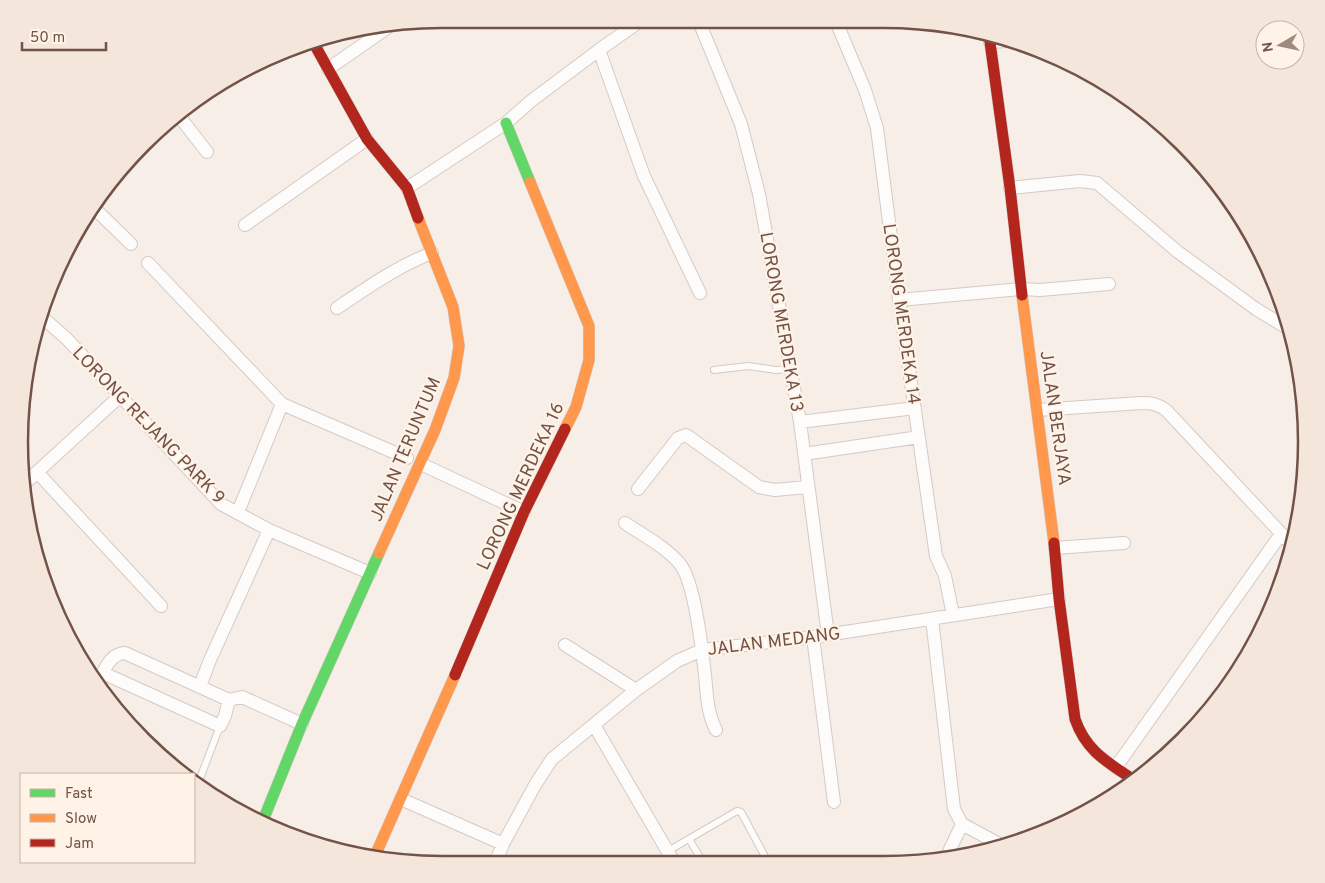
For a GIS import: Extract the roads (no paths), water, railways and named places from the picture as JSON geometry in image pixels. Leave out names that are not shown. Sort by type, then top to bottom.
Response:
[{"type":"street","points":[[407,188],[506,123],[531,101],[630,28]]},
{"type":"street","name":"LORONG MERDEKA 13","points":[[702,28],[741,124],[759,194],[800,422],[807,487],[828,635]]},
{"type":"street","name":"LORONG MERDEKA 14","points":[[838,28],[865,90],[877,128],[899,300],[936,556],[945,576],[953,615]]},
{"type":"street","points":[[328,69],[381,32]]},
{"type":"street","name":"JALAN BERJAYA","points":[[991,42],[1038,410],[1055,548],[1059,599],[1075,719],[1079,733],[1088,747],[1128,776]]},
{"type":"street","name":"JALAN TERUNTUM","points":[[265,816],[302,724],[421,464],[447,399],[458,360],[459,346],[454,307],[407,188],[367,139],[316,47]]},
{"type":"street","points":[[599,50],[644,176],[700,293]]},
{"type":"street","points":[[182,119],[207,152]]},
{"type":"street","name":"LORONG MERDEKA 16","points":[[377,851],[462,661],[524,512],[576,407],[589,360],[590,332],[585,314],[506,123]]},
{"type":"street","points":[[245,225],[367,139]]},
{"type":"street","points":[[1010,188],[1080,181],[1097,182],[1178,252],[1256,309],[1280,324]]},
{"type":"street","points":[[97,211],[131,244]]},
{"type":"street","points":[[337,308],[385,276],[412,261],[432,253]]},
{"type":"street","points":[[148,263],[282,404],[407,458]]},
{"type":"street","points":[[899,300],[1021,289],[1040,290],[1109,284]]},
{"type":"street","name":"LORONG REJANG PARK 9","points":[[46,320],[67,339],[221,504],[269,530],[370,573]]},
{"type":"street","points":[[29,479],[120,397]]},
{"type":"street","points":[[1038,410],[1141,402],[1156,404],[1166,410],[1286,539]]},
{"type":"street","points":[[238,512],[282,404]]},
{"type":"street","points":[[800,422],[915,408]]},
{"type":"street","points":[[638,489],[678,438],[686,435],[759,487],[775,490],[807,487]]},
{"type":"street","points":[[804,454],[919,437]]},
{"type":"street","points":[[421,464],[524,512]]},
{"type":"street","points":[[37,472],[161,606]]},
{"type":"street","points":[[625,523],[667,551],[680,564],[689,578],[702,650],[710,718],[716,730]]},
{"type":"street","points":[[200,686],[269,530]]},
{"type":"street","points":[[1116,767],[1281,534]]},
{"type":"street","points":[[1055,548],[1124,543]]},
{"type":"street","name":"JALAN MEDANG","points":[[498,856],[535,785],[552,759],[636,690],[677,661],[702,650],[828,635],[1059,599]]},
{"type":"street","points":[[932,619],[954,809],[962,824],[993,841]]},
{"type":"street","points":[[813,637],[834,802]]},
{"type":"street","points":[[565,645],[636,690]]},
{"type":"street","points":[[101,677],[115,655],[125,653],[229,700],[242,697],[302,724]]},
{"type":"street","points":[[102,679],[220,726],[229,700]]},
{"type":"street","points":[[594,725],[670,856]]},
{"type":"street","points":[[400,799],[503,844]]},
{"type":"street","points":[[950,850],[962,824]]},
{"type":"lane","points":[[714,370],[748,366],[776,370],[790,369]]},
{"type":"lane","points":[[200,778],[220,726]]},
{"type":"lane","points":[[672,856],[689,839],[734,811],[741,812],[765,856]]},
{"type":"lane","points":[[689,839],[699,856]]}]
